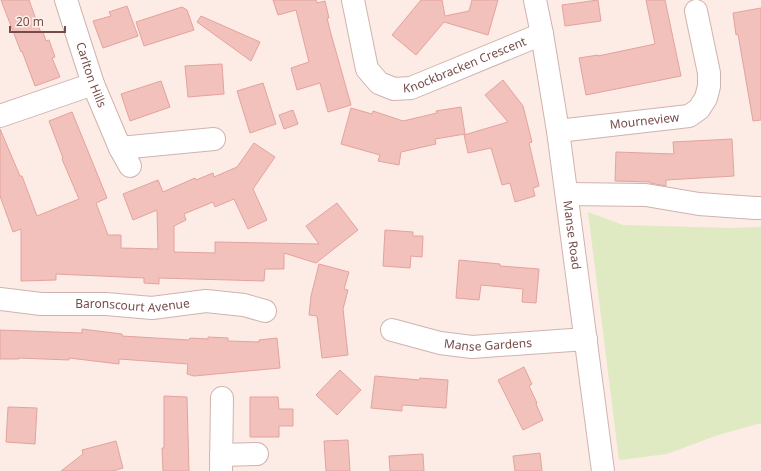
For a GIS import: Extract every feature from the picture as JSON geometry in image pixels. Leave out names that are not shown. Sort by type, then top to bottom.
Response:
[{"type":"street","name":"Carlton Hills","points":[[66,0],[93,84],[125,157],[214,139]]},
{"type":"street","name":"Knockbracken Crescent","points":[[353,0],[367,68],[379,83],[394,89],[411,88],[542,34]]},
{"type":"street","name":"Manse Road","points":[[535,0],[558,131],[603,471]]},
{"type":"street","name":"Mourneview","points":[[558,131],[689,116],[698,109],[706,98],[709,73],[696,10]]},
{"type":"street","points":[[0,116],[93,84]]},
{"type":"street","points":[[567,194],[646,195],[699,204],[761,208]]},
{"type":"street","name":"Baronscourt Avenue","points":[[0,299],[42,304],[106,304],[152,308],[206,301],[244,305],[265,311]]},
{"type":"street","name":"Manse Gardens","points":[[392,330],[440,343],[472,347],[586,339]]},
{"type":"street","points":[[222,398],[221,463],[257,454]]},
{"type":"green space","points":[[588,212],[623,225],[730,228],[761,227],[761,423],[718,435],[667,454],[619,460]]},
{"type":"building","points":[[1,0],[29,0],[41,33],[43,32],[46,41],[49,40],[55,57],[52,58],[60,77],[35,86]]},
{"type":"building","points":[[273,0],[316,0],[317,3],[325,1],[331,34],[351,105],[328,112],[320,83],[297,90],[291,68],[309,62],[296,10],[278,15]]},
{"type":"building","points":[[421,0],[442,0],[445,16],[469,11],[472,0],[498,0],[488,35],[444,22],[416,55],[392,35]]},
{"type":"building","points":[[598,0],[601,21],[565,26],[562,5]]},
{"type":"building","points":[[646,0],[665,0],[681,76],[586,95],[579,58],[598,56],[655,44]]},
{"type":"building","points":[[127,6],[138,36],[103,48],[93,21],[111,16],[109,12]]},
{"type":"building","points":[[182,7],[187,10],[194,30],[144,46],[136,22]]},
{"type":"building","points":[[761,8],[761,120],[753,121],[733,13]]},
{"type":"building","points":[[201,16],[260,42],[251,61],[197,22]]},
{"type":"building","points":[[222,64],[224,94],[188,97],[185,66]]},
{"type":"building","points":[[503,80],[523,106],[532,142],[529,143],[539,186],[533,188],[535,196],[515,202],[510,183],[502,185],[491,148],[468,153],[464,135],[508,122],[485,95]]},
{"type":"building","points":[[161,81],[170,107],[130,121],[121,94]]},
{"type":"building","points":[[263,83],[276,124],[250,133],[237,91]]},
{"type":"building","points":[[461,107],[465,134],[435,139],[436,144],[401,152],[399,165],[378,161],[380,155],[341,144],[351,108],[372,114],[373,111],[403,121],[437,113],[436,111]]},
{"type":"building","points":[[293,110],[298,124],[284,129],[279,115]]},
{"type":"building","points":[[72,112],[107,198],[96,203],[108,235],[121,235],[121,248],[158,249],[157,210],[133,220],[123,194],[158,180],[163,192],[195,178],[196,180],[213,173],[214,177],[237,167],[254,143],[275,157],[253,189],[267,220],[248,229],[234,199],[215,207],[213,202],[184,214],[186,220],[174,226],[174,252],[215,253],[215,242],[319,244],[306,226],[337,203],[358,230],[316,263],[284,253],[284,269],[265,269],[264,281],[159,278],[159,284],[144,283],[144,278],[56,274],[56,280],[21,281],[21,229],[13,232],[0,196],[0,129],[20,176],[22,176],[37,216],[79,199],[62,159],[63,158],[49,121]]},
{"type":"building","points":[[732,139],[734,176],[666,180],[666,186],[650,182],[615,181],[616,152],[674,154],[673,142]]},
{"type":"building","points":[[385,230],[413,232],[413,236],[423,236],[422,257],[411,256],[410,268],[383,266]]},
{"type":"building","points":[[459,260],[500,264],[500,266],[539,269],[536,303],[522,302],[523,289],[481,285],[479,300],[456,298]]},
{"type":"building","points":[[319,264],[349,272],[344,289],[348,290],[343,309],[348,355],[322,358],[317,316],[309,315],[311,296]]},
{"type":"building","points":[[82,329],[122,334],[122,336],[189,340],[190,338],[208,339],[208,337],[228,338],[228,341],[259,342],[259,340],[277,338],[280,368],[194,376],[187,374],[188,364],[119,359],[119,364],[69,358],[69,360],[19,358],[0,359],[0,330],[82,333]]},
{"type":"building","points":[[524,367],[532,384],[529,386],[543,420],[523,430],[498,380]]},
{"type":"building","points":[[340,370],[361,390],[337,415],[316,395]]},
{"type":"building","points":[[375,376],[419,380],[420,378],[448,380],[446,408],[402,405],[402,411],[371,408]]},
{"type":"building","points":[[164,396],[187,397],[189,471],[163,471],[162,448],[164,448]]},
{"type":"building","points":[[250,397],[278,397],[279,409],[293,409],[293,426],[279,426],[279,437],[250,437]]},
{"type":"building","points":[[8,407],[37,408],[35,444],[6,442]]},
{"type":"building","points":[[348,440],[350,471],[326,471],[324,441]]},
{"type":"building","points":[[116,441],[123,468],[113,471],[61,471],[83,454],[82,450]]},
{"type":"building","points":[[540,453],[542,471],[515,471],[513,456]]},
{"type":"building","points":[[423,454],[424,471],[390,471],[389,456]]}]
